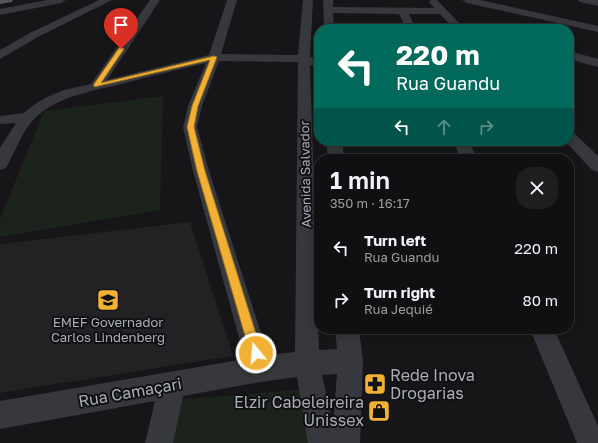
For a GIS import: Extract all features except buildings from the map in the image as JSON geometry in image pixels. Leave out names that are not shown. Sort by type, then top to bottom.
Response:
[{"type":"main road","points":[[0,2],[8,0]]},
{"type":"street","points":[[0,12],[61,0]]},
{"type":"street","points":[[0,55],[34,36],[107,0]]},
{"type":"street","points":[[96,86],[155,0]]},
{"type":"street","points":[[232,0],[214,57],[195,106],[190,127],[201,171],[260,369]]},
{"type":"street","name":"Avenida Salvador","points":[[308,0],[302,58],[307,363],[322,443]]},
{"type":"street","points":[[432,0],[458,24]]},
{"type":"street","points":[[467,0],[598,29]]},
{"type":"street","points":[[583,0],[598,3]]},
{"type":"street","points":[[329,24],[328,5],[403,11],[443,11]]},
{"type":"street","points":[[403,11],[409,24]]},
{"type":"street","points":[[302,58],[314,54]]},
{"type":"street","points":[[574,56],[598,63]]},
{"type":"street","points":[[0,164],[17,132],[28,117],[36,109],[69,93],[214,57],[302,58],[314,62]]},
{"type":"street","points":[[0,120],[28,117]]},
{"type":"street","points":[[574,139],[598,147]]},
{"type":"street","points":[[574,142],[598,166]]},
{"type":"street","points":[[346,443],[350,362],[347,334]]},
{"type":"street","points":[[544,334],[591,443]]},
{"type":"street","name":"Rua Camaçari","points":[[0,414],[260,369],[307,363],[350,362]]},
{"type":"street","points":[[160,443],[172,385]]},
{"type":"shaded area","points":[[163,96],[160,210],[0,237],[0,219],[44,111]]},
{"type":"shaded area","name":"EMEF Governador Carlos Lindenberg","points":[[190,222],[233,356],[0,393],[0,244]]},
{"type":"shaded area","points":[[309,389],[316,443],[164,443],[172,400]]},
{"type":"place","name":"EMEF Governador Carlos Lindenberg","points":[[108,300]]},
{"type":"place","name":"Rede Inova Drogarias","points":[[375,384]]},
{"type":"place","name":"Elzir Cabeleireira Unissex","points":[[379,411]]},
{"type":"route","points":[[121,49],[96,86],[214,57],[195,106],[190,127],[201,171],[256,353]]}]
